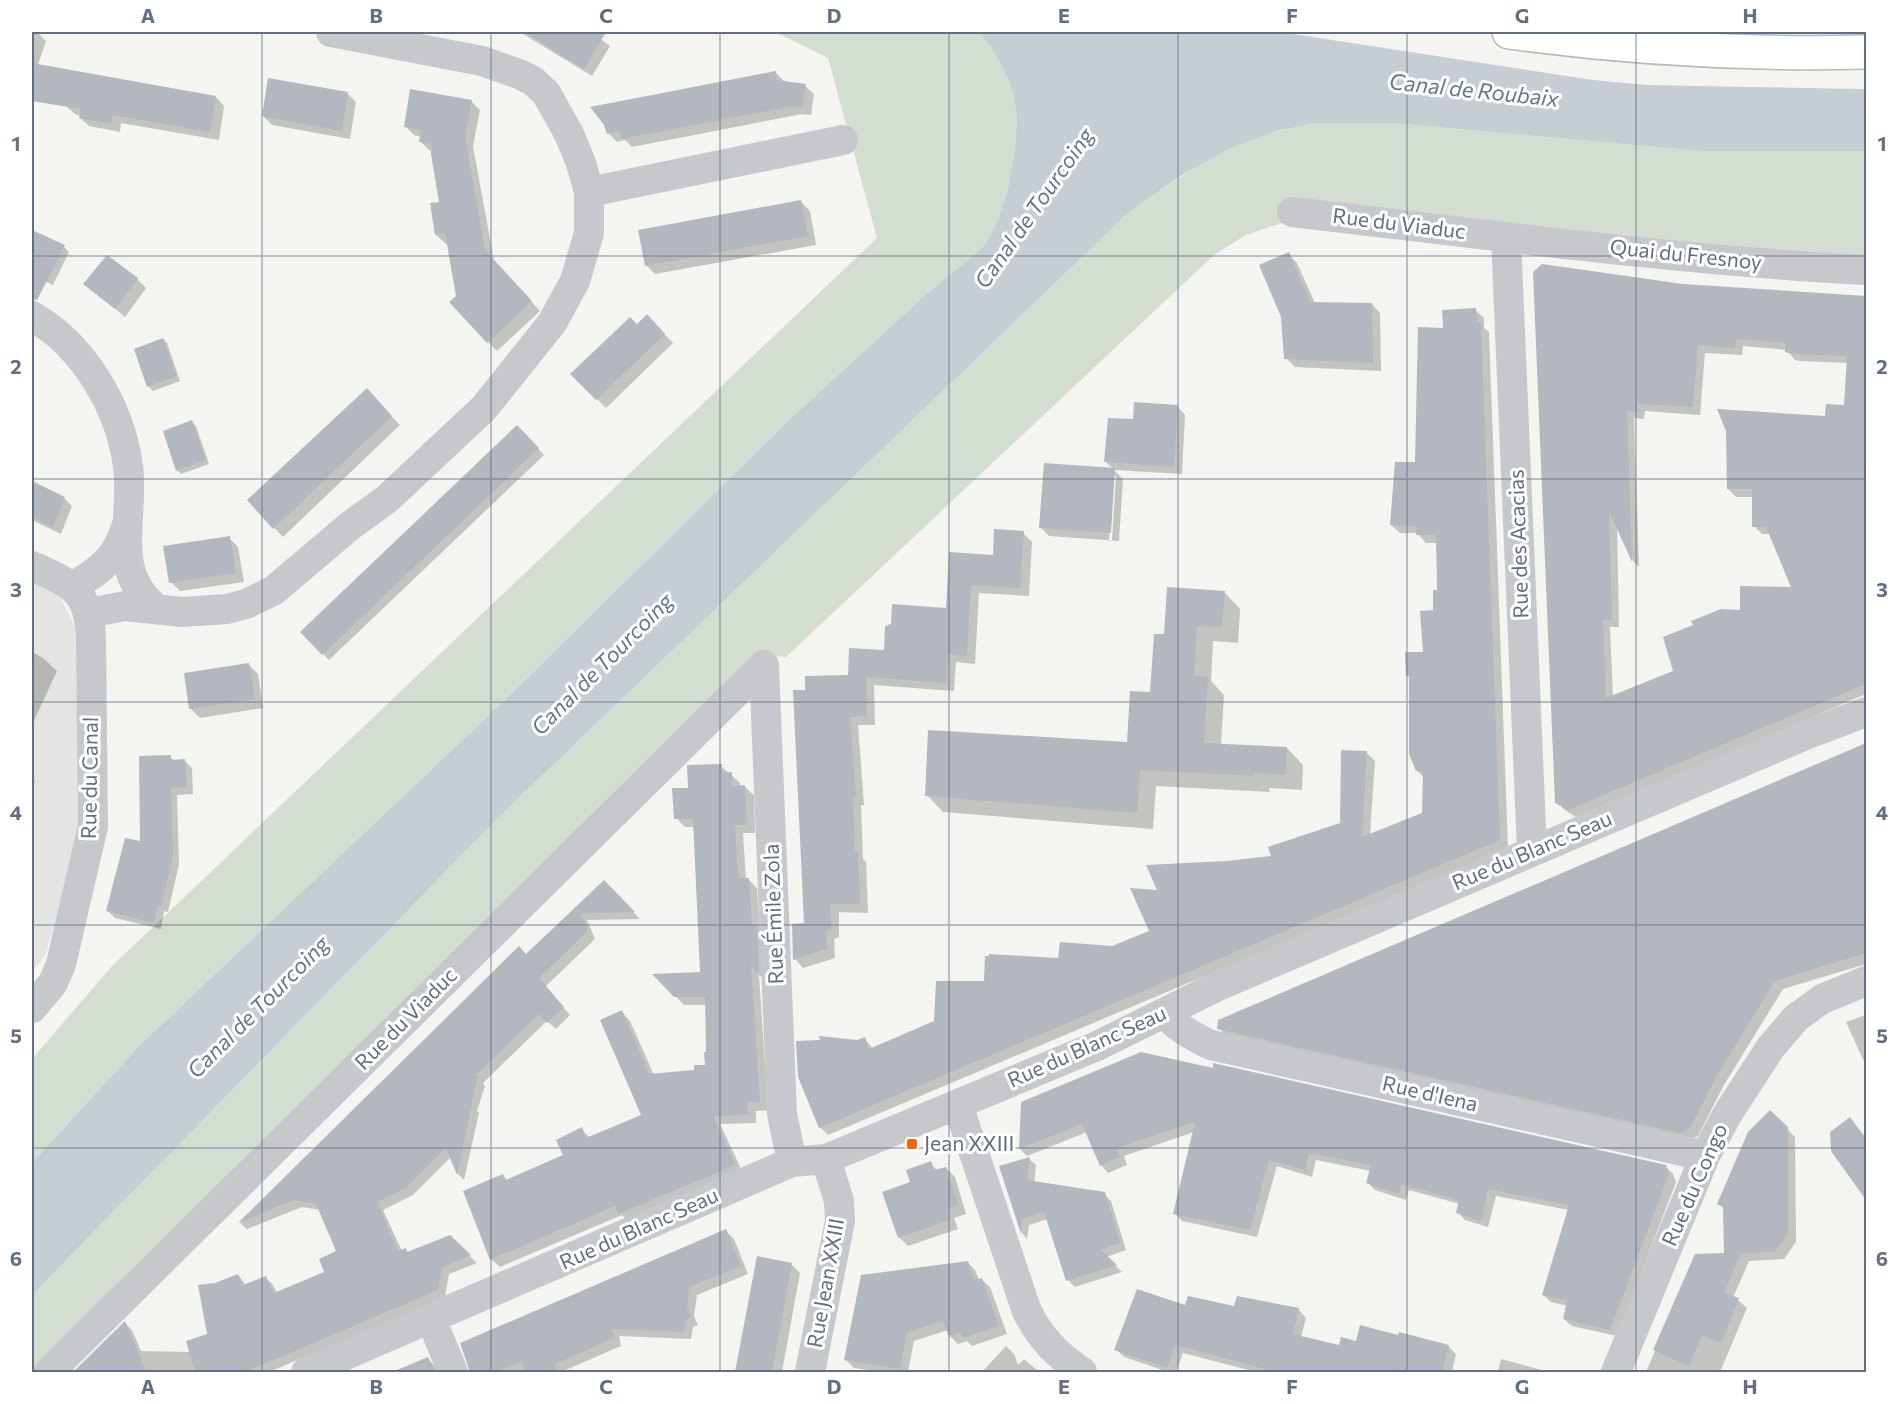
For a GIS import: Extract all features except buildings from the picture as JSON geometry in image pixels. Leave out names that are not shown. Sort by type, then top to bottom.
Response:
[{"type":"highway","points":[[1509,32],[1617,44],[1705,50],[1866,52]]},
{"type":"street","points":[[89,613],[125,606],[182,612],[226,609],[246,604],[273,591],[351,525],[387,499],[484,408],[552,322],[568,296],[584,256],[589,233],[589,192],[581,163],[546,93],[533,81],[519,74],[482,61],[331,32]]},
{"type":"street","points":[[589,192],[843,140]]},
{"type":"street","name":"Rue du Viaduc","points":[[1292,212],[1506,237]]},
{"type":"street","name":"Quai du Fresnoy","points":[[1506,237],[1787,265],[1866,270]]},
{"type":"street","name":"Rue des Acacias","points":[[1506,237],[1532,851]]},
{"type":"street","points":[[32,316],[55,332],[72,348],[96,380],[118,422],[128,465],[130,491],[127,549],[132,577],[143,598],[156,608]]},
{"type":"street","points":[[32,566],[72,586],[98,572],[113,556],[123,536],[128,518]]},
{"type":"street","name":"Rue du Canal","points":[[32,1008],[53,983],[61,964],[93,826],[89,613],[85,603],[72,586]]},
{"type":"street","name":"Rue du Viaduc","points":[[49,1372],[764,665]]},
{"type":"street","name":"Rue Émile Zola","points":[[764,665],[782,1114],[792,1162]]},
{"type":"street","name":"Rue du Blanc Seau","points":[[306,1372],[792,1162],[826,1159],[1097,1046],[1218,986],[1826,726],[1866,712]]},
{"type":"street","name":"Rue du Congo","points":[[1616,1372],[1704,1156],[1728,1113],[1771,1047],[1796,1018],[1822,999],[1866,981]]},
{"type":"street","name":"Rue d'Iena","points":[[1164,1013],[1189,1035],[1211,1045],[1704,1156]]},
{"type":"street","points":[[958,1104],[1026,1309],[1035,1328],[1048,1345],[1082,1372]]},
{"type":"street","name":"Rue Jean XXIII","points":[[810,1372],[840,1221],[839,1202],[826,1159]]},
{"type":"street","points":[[431,1319],[453,1372]]},
{"type":"shaded area","points":[[775,32],[978,32],[991,47],[1002,66],[1013,91],[1017,118],[1015,149],[1008,189],[997,223],[983,247],[922,298],[788,421],[506,699],[138,1047],[32,1163],[32,1059],[112,966],[877,238],[828,58]]},
{"type":"shaded area","points":[[1315,123],[1392,123],[1700,151],[1866,151],[1866,259],[1779,255],[1306,205],[1282,223],[1246,235],[1214,255],[786,657],[764,655],[40,1372],[32,1372],[32,1295],[500,816],[1127,214],[1226,150],[1281,130]]},
{"type":"shaded area","points":[[32,577],[59,595],[75,627],[85,823],[45,956],[32,971]]},
{"type":"water","points":[[978,32],[1280,32],[1593,80],[1647,85],[1866,89],[1866,151],[1700,151],[1392,123],[1315,123],[1277,131],[1228,149],[1181,176],[1127,214],[500,816],[32,1295],[32,1163],[138,1047],[506,699],[788,421],[922,298],[983,247],[997,223],[1008,189],[1015,149],[1017,118],[1013,91],[1002,66],[991,47]]},
{"type":"place","name":"Jean XXIII","points":[[912,1144]]},
{"type":"water label","name":"Canal de Roubaix","points":[[1474,90]]},
{"type":"water label","name":"Canal de Tourcoing","points":[[1034,208]]},
{"type":"water label","name":"Canal de Tourcoing","points":[[602,664]]},
{"type":"water label","name":"Canal de Tourcoing","points":[[258,1007]]}]
